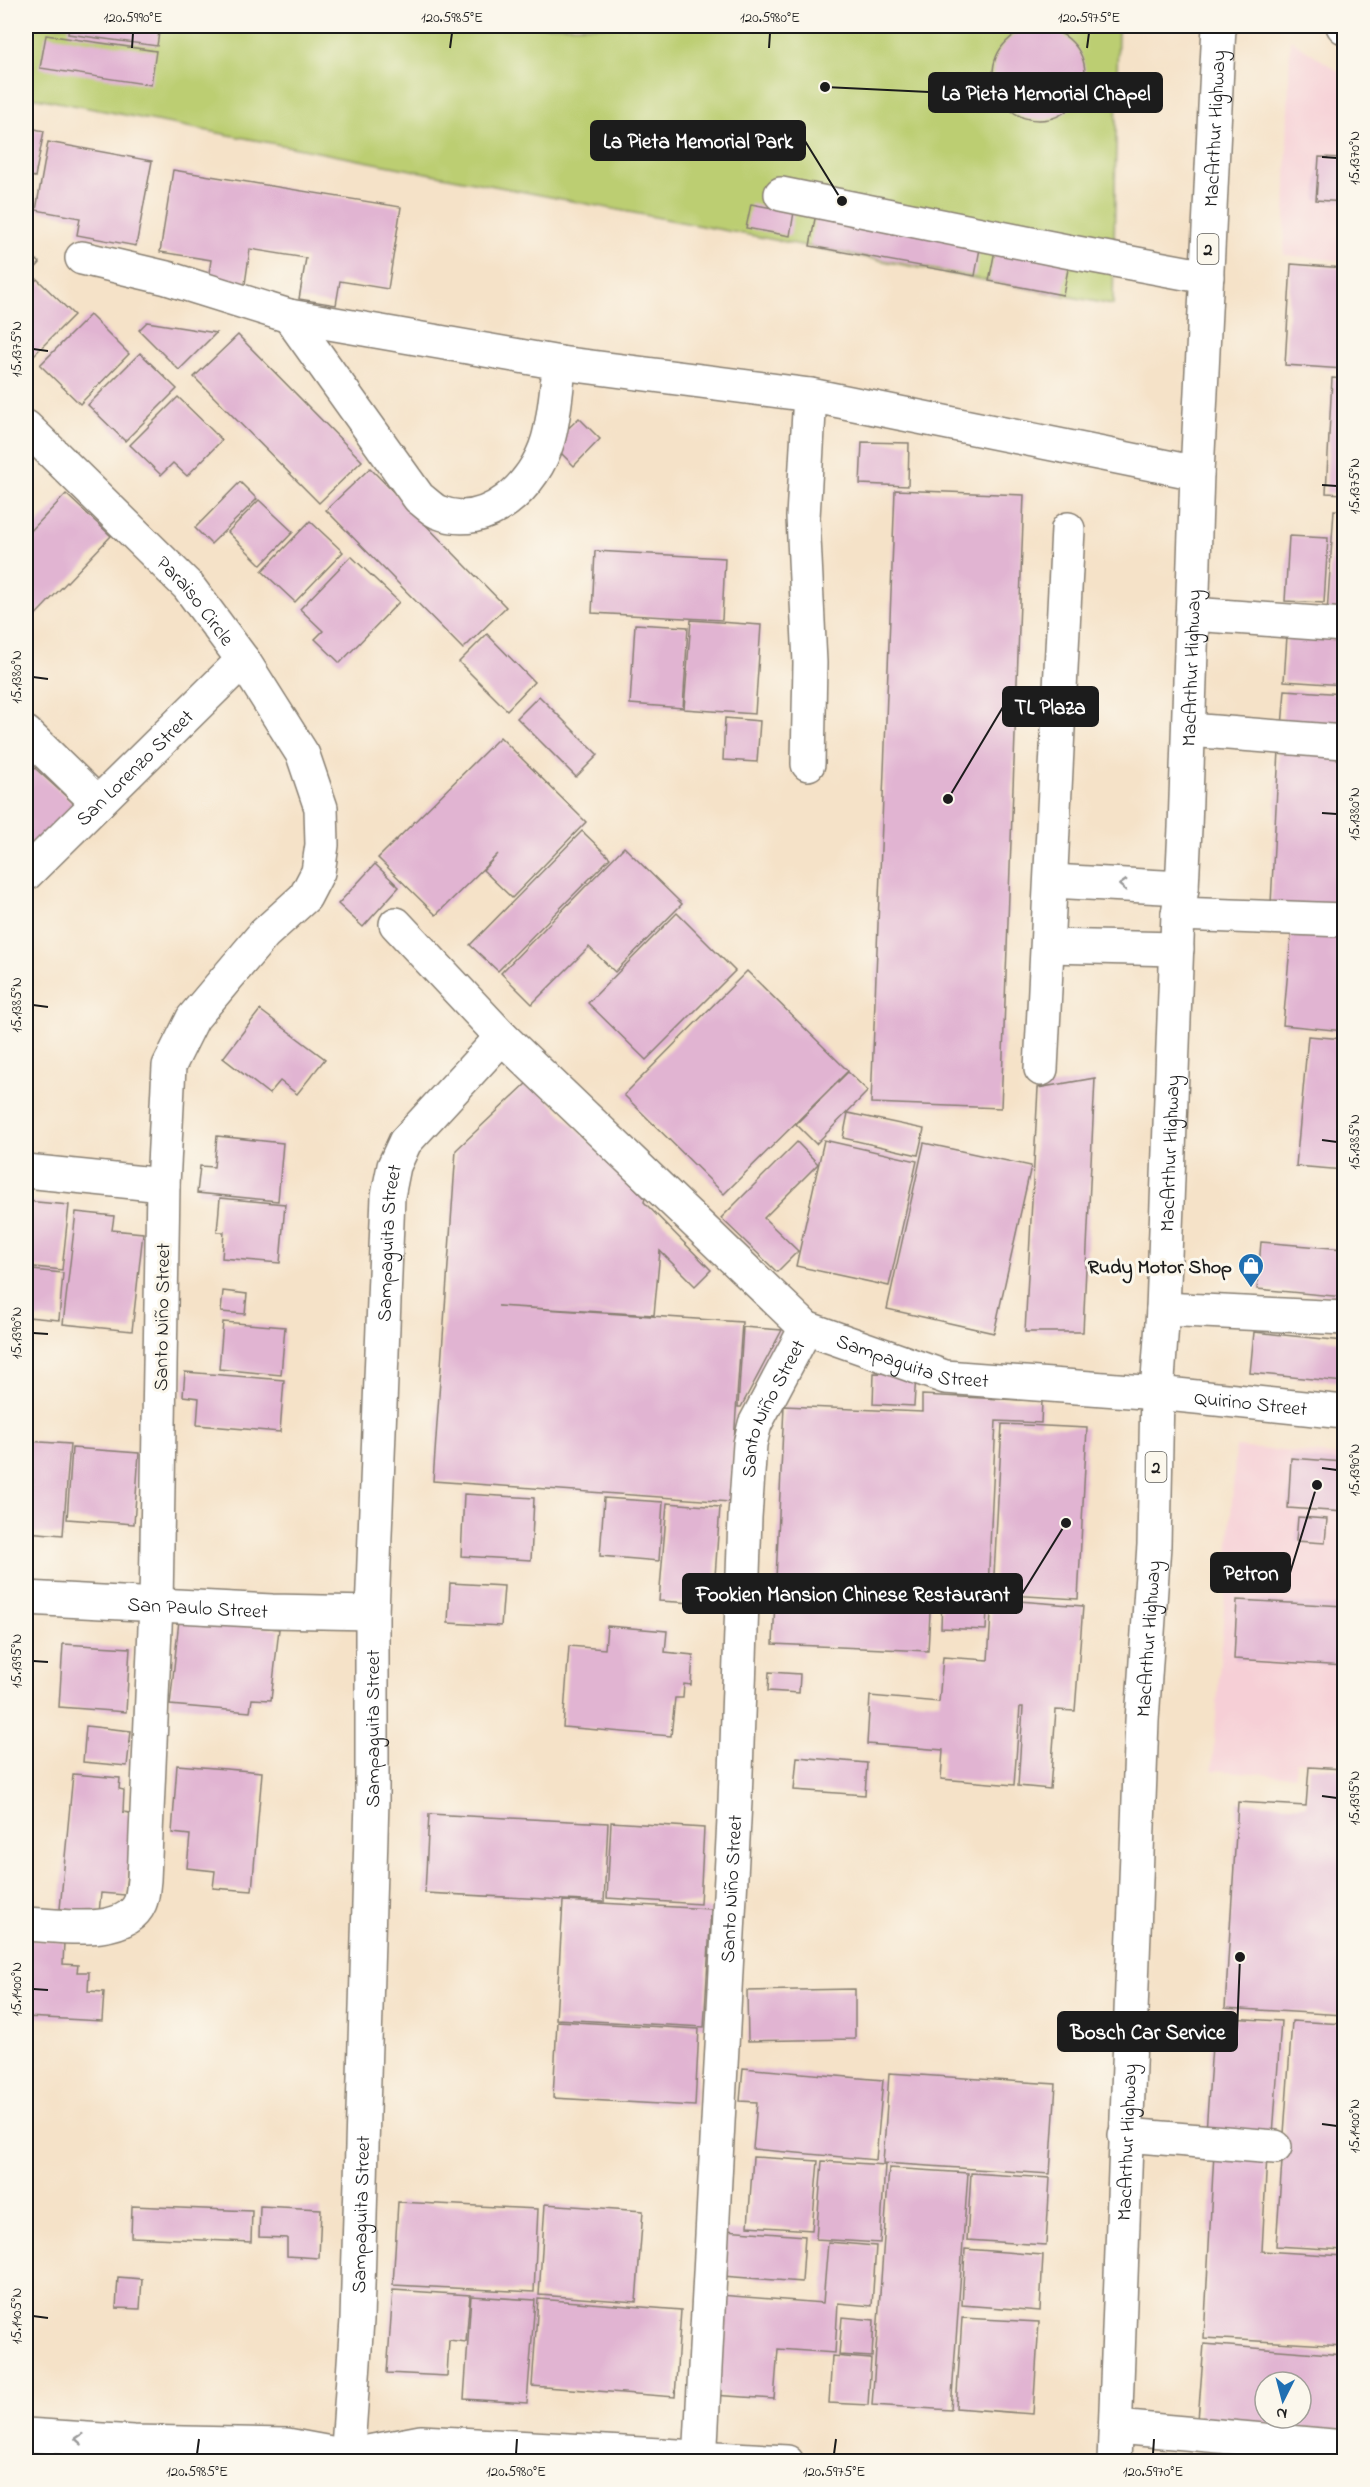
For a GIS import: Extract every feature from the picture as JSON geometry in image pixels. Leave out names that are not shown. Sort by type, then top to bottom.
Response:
[{"type":"main road","name":"MacArthur Highway","points":[[1114,2462],[1142,1720],[1154,1545],[1157,1393],[1163,1309],[1177,949],[1189,730],[1197,473],[1219,26]]},
{"type":"main road","points":[[781,194],[1043,247],[1207,277]]},
{"type":"main road","points":[[82,258],[167,278],[289,316],[560,363],[810,395],[1197,473]]},
{"type":"main road","points":[[289,316],[419,498],[436,512],[453,515],[475,516],[495,509],[518,491],[535,467],[548,441],[560,363]]},
{"type":"main road","points":[[808,764],[810,663],[803,517],[810,395]]},
{"type":"main road","name":"Paraiso Circle","points":[[26,427],[188,586],[243,660],[303,755],[321,808]]},
{"type":"main road","points":[[1041,1069],[1068,530]]},
{"type":"main road","points":[[1192,614],[1344,625]]},
{"type":"main road","name":"San Lorenzo Street","points":[[26,874],[243,660]]},
{"type":"main road","points":[[1189,730],[1344,742]]},
{"type":"main road","points":[[26,733],[98,802]]},
{"type":"main road","name":"Santo Niño Street","points":[[26,1924],[105,1927],[131,1914],[140,1903],[144,1880],[156,1605],[163,1185],[169,1066],[193,1018],[264,934],[305,897],[318,872],[322,845],[321,808]]},
{"type":"main road","points":[[1051,881],[1180,901],[1344,920]]},
{"type":"main road","name":"Sampaguita Street","points":[[396,924],[501,1037],[806,1328],[945,1377],[1157,1393]]},
{"type":"main road","points":[[1048,946],[1177,949]]},
{"type":"main road","name":"Sampaguita Street","points":[[343,2460],[357,2320],[372,1800],[372,1613],[388,1196],[394,1166],[405,1142],[501,1037]]},
{"type":"main road","points":[[26,1171],[163,1185]]},
{"type":"main road","points":[[1163,1309],[1344,1318]]},
{"type":"main road","name":"Santo Niño Street","points":[[700,2460],[735,1801],[745,1517],[750,1444],[755,1424],[806,1328]]},
{"type":"main road","name":"Quirino Street","points":[[1157,1393],[1344,1413]]},
{"type":"main road","name":"San Paulo Street","points":[[26,1598],[372,1613]]},
{"type":"main road","points":[[1125,2135],[1275,2146]]},
{"type":"main road","points":[[1116,2427],[1344,2447]]},
{"type":"main road","points":[[26,2435],[134,2442],[287,2445],[343,2460],[421,2442],[700,2460],[787,2462]]},
{"type":"shaded area","points":[[1290,39],[1344,75],[1344,261],[1284,255]]},
{"type":"shaded area","points":[[1236,1447],[1344,1456],[1344,1764],[1296,1761],[1295,1776],[1212,1770]]},
{"type":"green space","points":[[26,26],[1118,26],[1113,305],[26,96]]},
{"type":"building","points":[[69,26],[160,26],[157,46],[68,34]]},
{"type":"building","points":[[1039,28],[1057,31],[1072,41],[1082,56],[1085,74],[1082,92],[1072,107],[1057,117],[1039,120],[1021,117],[1006,107],[996,92],[993,74],[996,56],[1006,41],[1021,31]]},
{"type":"building","points":[[46,35],[156,51],[151,85],[40,68]]},
{"type":"building","points":[[26,127],[44,131],[35,177],[26,175]]},
{"type":"building","points":[[48,142],[152,161],[136,246],[77,235],[80,218],[36,210]]},
{"type":"building","points":[[1319,157],[1344,158],[1344,202],[1316,200]]},
{"type":"building","points":[[173,170],[401,207],[388,289],[340,281],[336,305],[299,299],[306,258],[250,249],[244,291],[207,286],[211,260],[160,252]]},
{"type":"building","points":[[751,204],[794,212],[790,236],[746,228]]},
{"type":"building","points":[[816,213],[981,243],[975,276],[810,246]]},
{"type":"building","points":[[996,245],[1070,259],[1063,295],[989,281]]},
{"type":"building","points":[[26,250],[40,263],[26,278]]},
{"type":"building","points":[[1291,264],[1344,268],[1344,369],[1285,365]]},
{"type":"building","points":[[37,279],[74,315],[30,359],[26,354],[26,291]]},
{"type":"building","points":[[90,315],[129,354],[80,404],[40,365]]},
{"type":"building","points":[[147,322],[216,333],[179,370],[139,330]]},
{"type":"building","points":[[238,335],[362,461],[319,503],[194,377]]},
{"type":"building","points":[[140,353],[177,389],[125,441],[88,405]]},
{"type":"building","points":[[1332,378],[1344,379],[1344,494],[1326,493]]},
{"type":"building","points":[[178,397],[222,440],[187,476],[173,463],[161,475],[130,445]]},
{"type":"building","points":[[579,418],[600,439],[574,466],[552,444]]},
{"type":"building","points":[[862,442],[909,443],[908,486],[860,484]]},
{"type":"building","points":[[370,468],[506,607],[463,649],[326,510]]},
{"type":"building","points":[[240,482],[257,499],[211,544],[195,528]]},
{"type":"building","points":[[895,490],[1024,495],[1001,1108],[871,1103]]},
{"type":"building","points":[[66,494],[111,536],[26,625],[26,536]]},
{"type":"building","points":[[259,500],[293,532],[261,565],[228,532]]},
{"type":"building","points":[[1334,510],[1344,511],[1344,615],[1327,614]]},
{"type":"building","points":[[310,521],[343,552],[295,602],[262,571]]},
{"type":"building","points":[[1289,536],[1328,538],[1324,603],[1285,601]]},
{"type":"building","points":[[595,551],[725,558],[722,620],[592,613]]},
{"type":"building","points":[[351,556],[399,602],[340,663],[315,639],[323,631],[300,609]]},
{"type":"building","points":[[691,620],[761,625],[755,714],[684,709]]},
{"type":"building","points":[[635,624],[688,627],[683,708],[630,704]]},
{"type":"building","points":[[487,634],[534,682],[507,710],[459,662]]},
{"type":"building","points":[[1287,636],[1344,640],[1344,685],[1284,681]]},
{"type":"building","points":[[1285,690],[1344,694],[1344,732],[1282,727]]},
{"type":"building","points":[[539,696],[598,755],[576,777],[517,718]]},
{"type":"building","points":[[725,718],[760,721],[757,762],[723,760]]},
{"type":"building","points":[[500,737],[586,822],[512,898],[483,870],[498,854],[436,915],[378,858]]},
{"type":"building","points":[[1279,750],[1344,754],[1344,908],[1271,904]]},
{"type":"building","points":[[26,760],[81,810],[26,854]]},
{"type":"building","points":[[582,831],[610,858],[498,971],[470,945]]},
{"type":"building","points":[[624,847],[682,904],[615,972],[589,947],[532,1004],[501,973]]},
{"type":"building","points":[[375,864],[399,887],[363,927],[338,904]]},
{"type":"building","points":[[677,913],[735,971],[646,1060],[588,1003]]},
{"type":"building","points":[[1292,925],[1344,930],[1344,1031],[1283,1025]]},
{"type":"building","points":[[747,971],[848,1071],[724,1194],[624,1095]]},
{"type":"building","points":[[260,1010],[325,1059],[297,1094],[280,1081],[269,1094],[223,1058]]},
{"type":"building","points":[[1308,1036],[1344,1039],[1344,1170],[1296,1166]]},
{"type":"building","points":[[848,1072],[868,1091],[816,1144],[796,1124]]},
{"type":"building","points":[[1095,1078],[1083,1332],[1025,1332],[1038,1088]]},
{"type":"building","points":[[529,1081],[645,1198],[644,1202],[711,1270],[695,1286],[660,1251],[654,1315],[498,1306],[742,1322],[730,1502],[433,1481],[456,1150]]},
{"type":"building","points":[[848,1113],[924,1129],[918,1155],[843,1138]]},
{"type":"building","points":[[217,1136],[283,1143],[278,1201],[197,1193],[200,1166],[214,1167]]},
{"type":"building","points":[[824,1140],[917,1161],[889,1286],[796,1266]]},
{"type":"building","points":[[797,1142],[818,1164],[764,1218],[798,1251],[777,1272],[721,1218]]},
{"type":"building","points":[[924,1143],[1031,1166],[994,1333],[887,1309]]},
{"type":"building","points":[[220,1198],[285,1204],[280,1263],[222,1258],[224,1232],[217,1232]]},
{"type":"building","points":[[26,1201],[69,1205],[62,1270],[26,1266]]},
{"type":"building","points":[[76,1212],[114,1216],[112,1230],[143,1233],[132,1331],[63,1324]]},
{"type":"building","points":[[1261,1242],[1344,1249],[1344,1297],[1257,1289]]},
{"type":"building","points":[[32,1270],[63,1273],[59,1320],[28,1317]]},
{"type":"building","points":[[223,1291],[247,1294],[245,1314],[221,1312]]},
{"type":"building","points":[[223,1322],[285,1327],[281,1375],[219,1369]]},
{"type":"building","points":[[743,1327],[782,1330],[741,1407],[738,1407]]},
{"type":"building","points":[[1254,1332],[1344,1341],[1344,1382],[1250,1373]]},
{"type":"building","points":[[185,1372],[284,1380],[280,1432],[197,1425],[199,1398],[183,1396]]},
{"type":"building","points":[[874,1373],[916,1374],[914,1406],[873,1404]]},
{"type":"building","points":[[922,1395],[1042,1401],[1041,1423],[996,1421],[986,1630],[941,1628],[942,1596],[931,1595],[928,1651],[773,1644],[784,1406],[922,1412]]},
{"type":"building","points":[[1002,1424],[1087,1428],[1078,1599],[993,1594]]},
{"type":"building","points":[[26,1441],[70,1444],[63,1535],[26,1532]]},
{"type":"building","points":[[72,1448],[139,1453],[134,1524],[67,1519]]},
{"type":"building","points":[[1291,1458],[1344,1462],[1344,1512],[1288,1508]]},
{"type":"building","points":[[464,1494],[534,1498],[531,1560],[461,1556]]},
{"type":"building","points":[[604,1498],[663,1502],[659,1561],[600,1556]]},
{"type":"building","points":[[667,1503],[720,1507],[713,1604],[659,1601]]},
{"type":"building","points":[[1298,1517],[1327,1519],[1325,1543],[1296,1541]]},
{"type":"building","points":[[450,1583],[504,1586],[501,1626],[448,1623]]},
{"type":"building","points":[[992,1599],[1083,1606],[1075,1711],[1056,1710],[1050,1789],[1018,1786],[1023,1707],[1020,1707],[1014,1785],[941,1779],[943,1750],[867,1744],[870,1696],[939,1702],[943,1657],[988,1660]]},
{"type":"building","points":[[1237,1600],[1344,1606],[1344,1666],[1234,1659]]},
{"type":"building","points":[[179,1620],[279,1629],[271,1700],[252,1699],[250,1712],[170,1705]]},
{"type":"building","points":[[607,1626],[667,1631],[665,1652],[693,1655],[691,1685],[684,1684],[683,1698],[675,1698],[671,1736],[563,1727],[569,1646],[605,1649]]},
{"type":"building","points":[[63,1644],[130,1648],[126,1712],[59,1707]]},
{"type":"building","points":[[769,1672],[800,1674],[799,1693],[768,1691]]},
{"type":"building","points":[[86,1726],[131,1731],[127,1766],[83,1762]]},
{"type":"building","points":[[797,1757],[867,1763],[865,1795],[794,1790]]},
{"type":"building","points":[[177,1765],[262,1772],[252,1891],[213,1888],[215,1871],[187,1868],[190,1835],[172,1833]]},
{"type":"building","points":[[1309,1767],[1344,1769],[1344,2015],[1225,2008],[1238,1802],[1306,1806]]},
{"type":"building","points":[[73,1774],[120,1778],[119,1789],[124,1790],[123,1812],[143,1815],[139,1865],[128,1863],[125,1895],[101,1893],[99,1913],[60,1909]]},
{"type":"building","points":[[429,1814],[608,1823],[604,1902],[425,1893]]},
{"type":"building","points":[[611,1822],[704,1828],[700,1904],[607,1898]]},
{"type":"building","points":[[563,1901],[711,1909],[704,2027],[556,2019]]},
{"type":"building","points":[[26,1939],[64,1942],[63,1964],[78,1965],[77,1972],[89,1972],[88,1991],[104,1992],[102,2021],[26,2017]]},
{"type":"building","points":[[855,1989],[855,2039],[748,2041],[747,1991]]},
{"type":"building","points":[[1214,2017],[1281,2021],[1273,2136],[1206,2132]]},
{"type":"building","points":[[557,2021],[699,2029],[695,2106],[553,2098]]},
{"type":"building","points":[[1292,2021],[1344,2024],[1344,2250],[1276,2246]]},
{"type":"building","points":[[743,2068],[883,2080],[876,2160],[753,2149],[757,2102],[740,2101]]},
{"type":"building","points":[[889,2073],[1056,2084],[1050,2174],[883,2163]]},
{"type":"building","points":[[1214,2152],[1267,2155],[1262,2251],[1344,2256],[1344,2346],[1204,2338]]},
{"type":"building","points":[[753,2157],[818,2161],[812,2230],[748,2226]]},
{"type":"building","points":[[822,2161],[885,2165],[880,2243],[816,2239]]},
{"type":"building","points":[[889,2168],[968,2173],[951,2410],[872,2405]]},
{"type":"building","points":[[971,2173],[1050,2178],[1046,2245],[967,2240]]},
{"type":"building","points":[[398,2202],[538,2209],[534,2292],[393,2285]]},
{"type":"building","points":[[545,2204],[643,2211],[636,2302],[539,2295]]},
{"type":"building","points":[[132,2206],[252,2211],[251,2242],[131,2237]]},
{"type":"building","points":[[260,2206],[321,2209],[319,2258],[287,2256],[287,2238],[259,2237]]},
{"type":"building","points":[[725,2230],[805,2236],[802,2282],[722,2276]]},
{"type":"building","points":[[828,2242],[876,2246],[872,2306],[838,2303],[835,2353],[778,2349],[774,2399],[712,2395],[720,2295],[823,2303]]},
{"type":"building","points":[[965,2249],[1043,2255],[1040,2311],[962,2305]]},
{"type":"building","points":[[118,2277],[142,2279],[140,2309],[116,2308]]},
{"type":"building","points":[[393,2290],[470,2295],[466,2342],[449,2340],[447,2376],[387,2373]]},
{"type":"building","points":[[471,2296],[535,2300],[527,2403],[464,2399]]},
{"type":"building","points":[[538,2299],[681,2310],[675,2397],[532,2386]]},
{"type":"building","points":[[842,2317],[874,2320],[872,2357],[839,2355]]},
{"type":"building","points":[[962,2318],[1039,2322],[1033,2414],[956,2408]]},
{"type":"building","points":[[1204,2344],[1344,2355],[1344,2431],[1313,2429],[1313,2370],[1253,2370],[1253,2424],[1198,2420]]},
{"type":"building","points":[[832,2356],[871,2359],[868,2405],[829,2403]]},
{"type":"place","name":"La Pieta Memorial Chapel","points":[[825,87]]},
{"type":"place","name":"La Pieta Memorial Park","points":[[842,201]]},
{"type":"place","name":"TL Plaza","points":[[948,799]]},
{"type":"place","name":"Rudy Motor Shop","points":[[1251,1289]]},
{"type":"place","name":"Petron","points":[[1317,1485]]},
{"type":"place","name":"Fookien Mansion Chinese Restaurant","points":[[1066,1523]]},
{"type":"place","name":"Bosch Car Service","points":[[1240,1957]]}]
